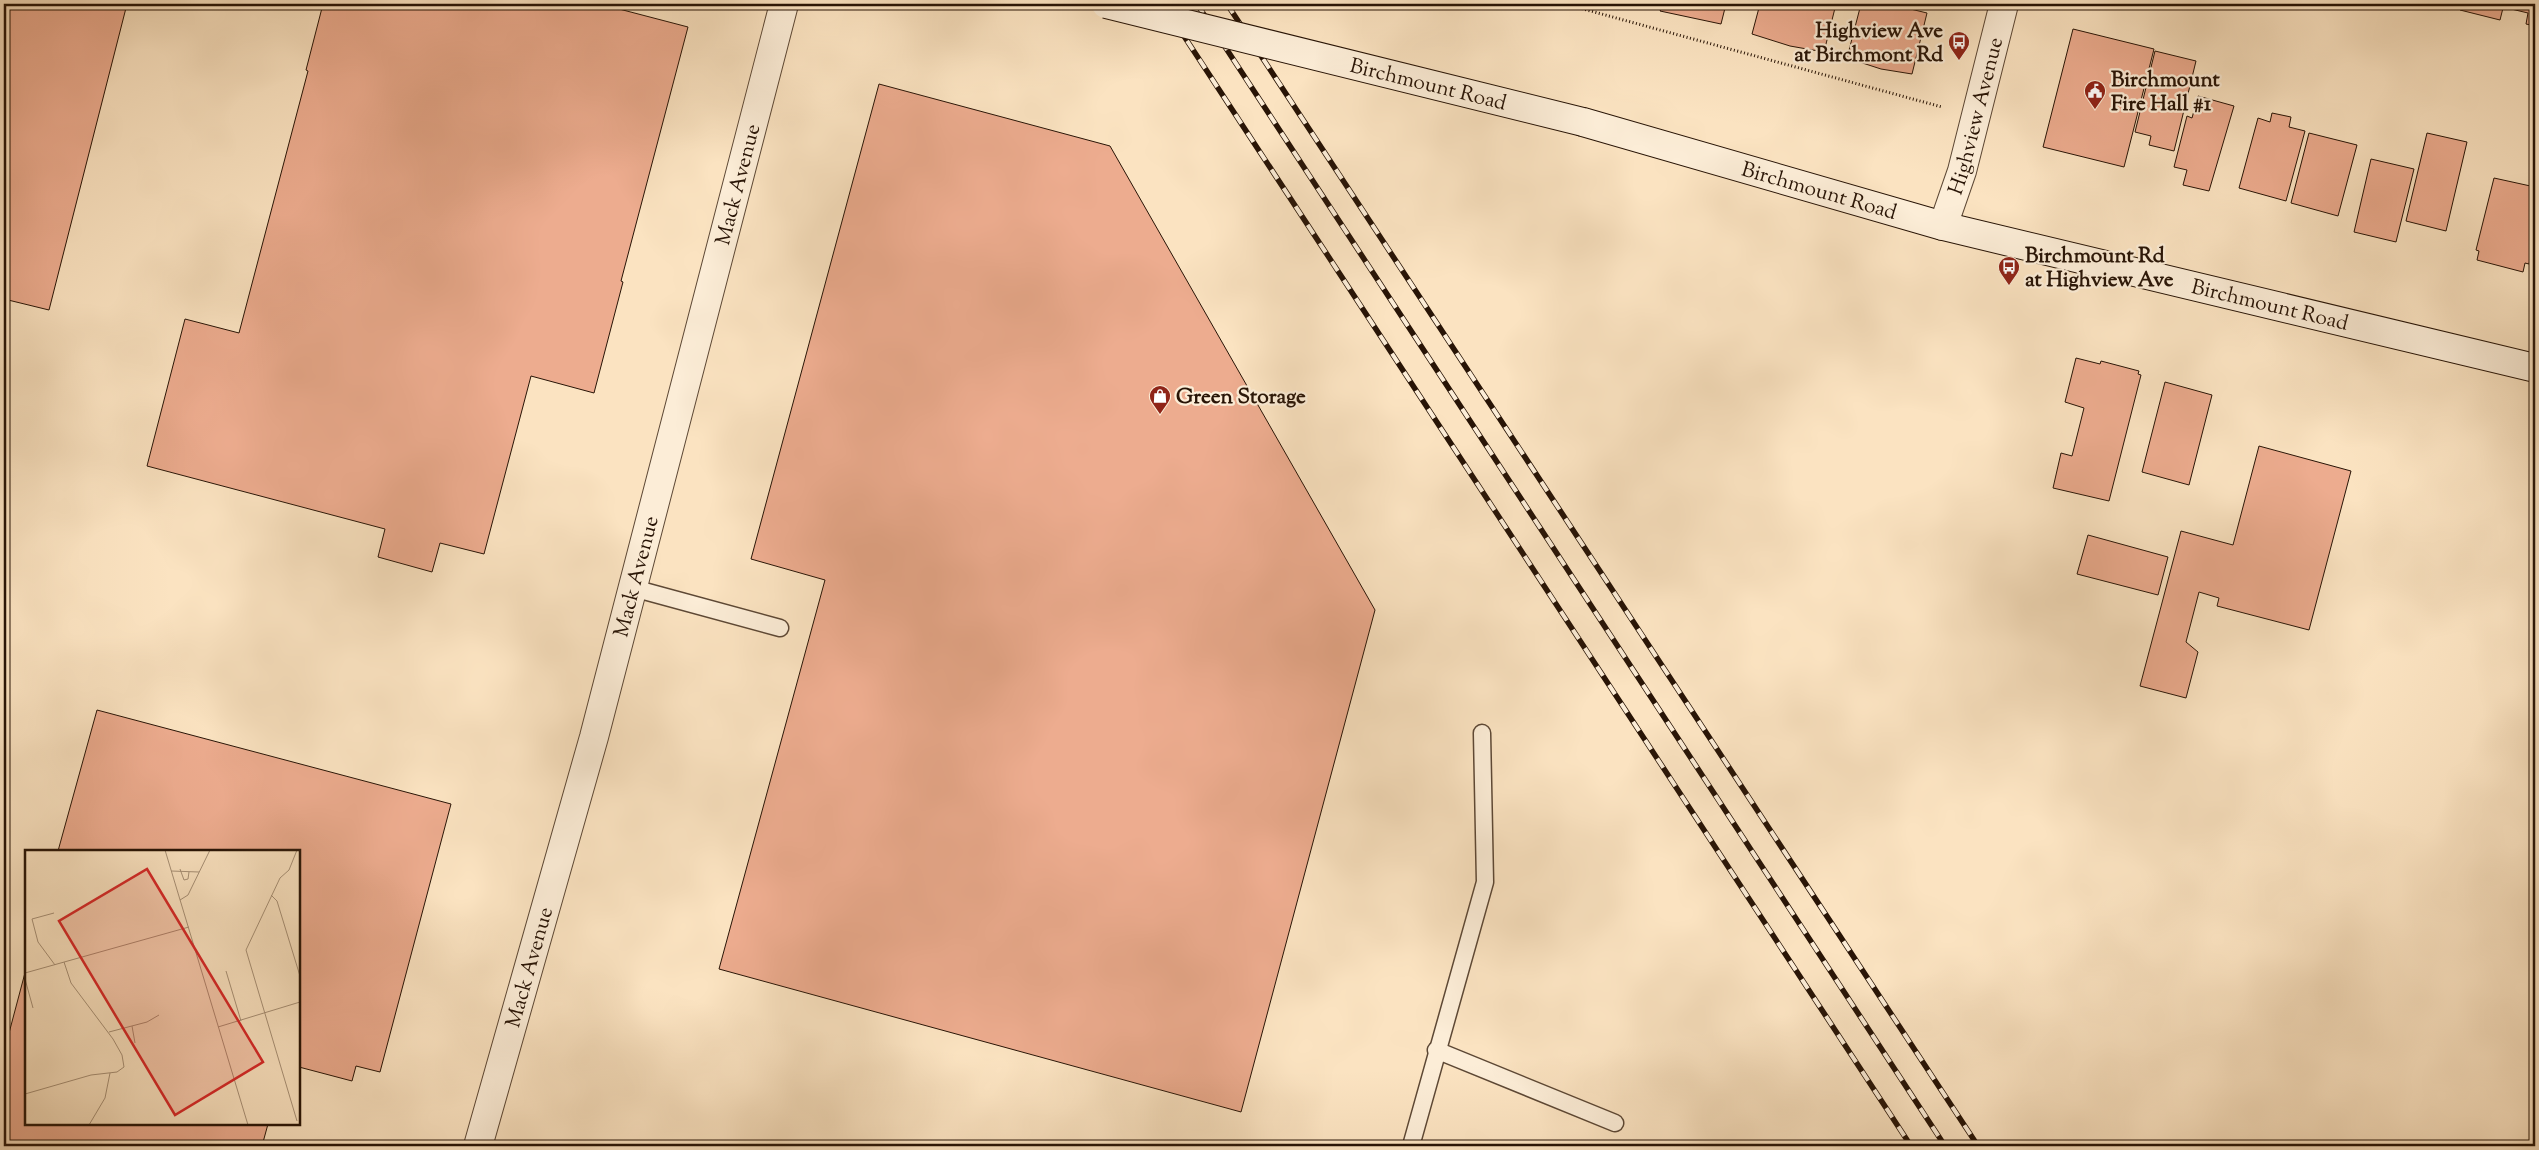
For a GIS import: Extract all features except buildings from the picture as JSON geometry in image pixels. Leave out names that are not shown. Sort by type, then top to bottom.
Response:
[{"type":"main road","name":"Mack Avenue","points":[[478,1146],[594,738],[784,4]]},
{"type":"main road","name":"Birchmount Road","points":[[1106,4],[1583,122],[1943,226],[2535,368]]},
{"type":"main road","name":"Highview Avenue","points":[[1943,226],[1962,171],[2004,4]]},
{"type":"lane","points":[[633,588],[780,628]]},
{"type":"lane","points":[[1411,1146],[1436,1050],[1485,882],[1482,733]]},
{"type":"lane","points":[[1436,1050],[1615,1123]]},
{"type":"path","points":[[1564,4],[1943,108]]},
{"type":"railway","points":[[1163,4],[1911,1146]]},
{"type":"railway","points":[[1197,4],[1945,1146]]},
{"type":"railway","points":[[1227,4],[1978,1146]]},
{"type":"place","name":"Highview Ave at Birchmont Rd","points":[[1959,61]]},
{"type":"place","name":"Birchmount Fire Hall #1","points":[[2095,110]]},
{"type":"place","name":"Birchmount Rd at Highview Ave","points":[[2009,286]]},
{"type":"place","name":"Green Storage","points":[[1160,415]]}]
